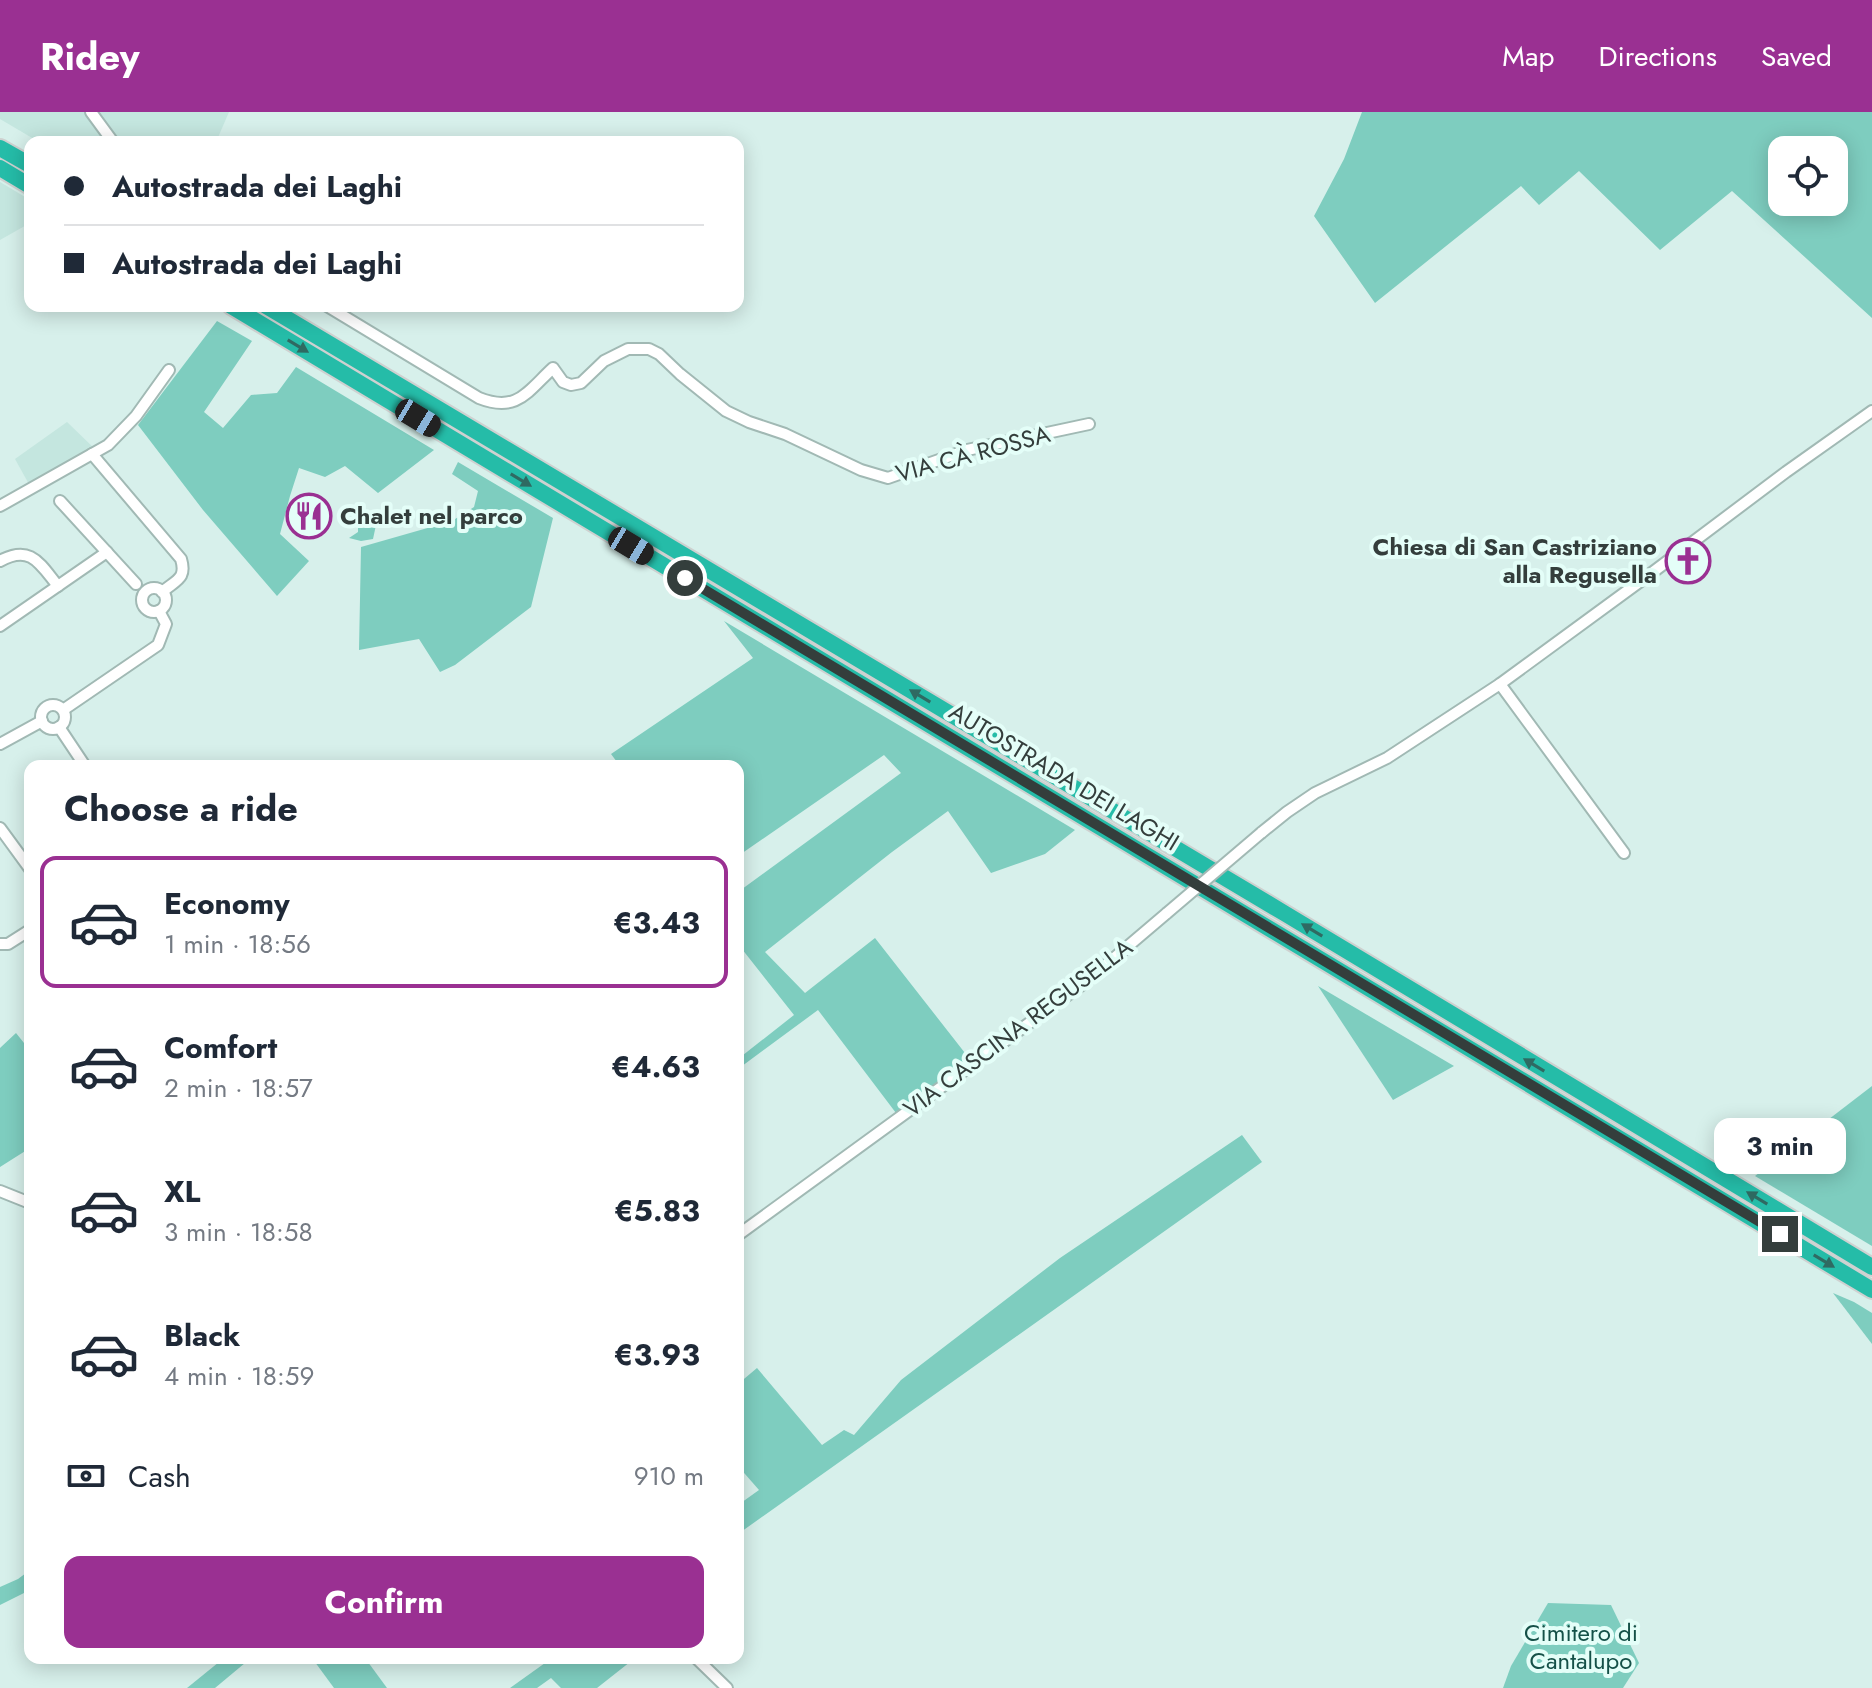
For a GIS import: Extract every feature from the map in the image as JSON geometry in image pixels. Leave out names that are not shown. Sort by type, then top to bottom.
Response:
[{"type":"highway","points":[[0,148],[24,162]]},
{"type":"highway","points":[[0,168],[24,182]]},
{"type":"highway","name":"AUTOSTRADA DEI LAGHI","points":[[241,312],[1872,1290]]},
{"type":"highway","name":"AUTOSTRADA DEI LAGHI","points":[[276,312],[1872,1267]]},
{"type":"street","points":[[91,112],[109,136]]},
{"type":"street","name":"VIA CÀ ROSSA","points":[[337,312],[492,403],[511,403],[522,397],[553,368],[563,382],[571,385],[581,383],[604,361],[628,349],[649,349],[726,411],[785,434],[861,470],[888,478],[967,450],[1089,424]]},
{"type":"street","points":[[0,506],[108,445],[136,416],[169,370]]},
{"type":"street","name":"VIA CASCINA REGUSELLA","points":[[744,1230],[1087,981],[1261,833],[1315,793],[1387,758],[1500,684],[1872,411]]},
{"type":"street","points":[[92,454],[181,559],[182,576],[162,592]]},
{"type":"street","points":[[60,501],[136,584]]},
{"type":"street","points":[[0,626],[107,552]]},
{"type":"street","points":[[0,561],[11,554],[23,553],[35,559],[58,586]]},
{"type":"street","points":[[151,588],[162,592],[166,602],[159,611],[147,610],[142,600],[144,593],[151,588]]},
{"type":"street","points":[[63,710],[158,645],[166,624],[159,611]]},
{"type":"street","points":[[1500,684],[1624,853]]},
{"type":"street","points":[[53,705],[63,710],[65,717],[59,727],[51,728],[42,721],[41,714],[46,707],[53,705]]},
{"type":"street","points":[[0,744],[42,721]]},
{"type":"street","points":[[59,727],[81,760]]},
{"type":"street","points":[[0,828],[24,861]]},
{"type":"street","points":[[0,944],[8,944],[24,934]]},
{"type":"street","points":[[0,1191],[24,1201]]},
{"type":"street","points":[[702,1664],[727,1688]]},
{"type":"shaded area","points":[[0,112],[229,112],[219,136],[29,136],[0,119]]},
{"type":"shaded area","points":[[0,182],[24,196],[24,226],[0,240]]},
{"type":"shaded area","points":[[67,422],[97,451],[30,486],[15,459]]},
{"type":"green space","points":[[1362,112],[1872,112],[1872,318],[1732,191],[1660,250],[1579,171],[1539,205],[1521,186],[1375,303],[1314,216],[1344,159]]},
{"type":"green space","points":[[217,321],[252,341],[204,412],[223,428],[251,395],[277,393],[296,367],[434,450],[378,493],[345,466],[325,477],[299,468],[280,534],[309,561],[277,596],[203,510],[138,425]]},
{"type":"green space","points":[[458,462],[553,518],[531,607],[455,665],[440,672],[419,639],[359,650],[361,547],[452,521],[474,507],[478,491],[452,474]]},
{"type":"green space","points":[[363,507],[376,525],[373,539],[361,541],[349,538],[358,532],[352,519]]},
{"type":"green space","points":[[724,621],[1075,830],[1045,854],[991,873],[948,811],[765,952],[805,993],[875,938],[972,1062],[896,1113],[818,1010],[744,1065],[744,1054],[794,1015],[744,952],[744,888],[901,773],[884,755],[744,852],[744,760],[616,760],[611,754],[753,658]]},
{"type":"green space","points":[[1318,986],[1454,1066],[1393,1100]]},
{"type":"green space","points":[[16,1033],[24,1043],[24,1152],[0,1167],[0,1048]]},
{"type":"green space","points":[[1872,1086],[1872,1246],[1755,1176]]},
{"type":"green space","points":[[1242,1135],[1262,1162],[744,1530],[744,1501],[759,1490],[744,1473],[744,1379],[757,1368],[822,1445],[844,1430],[854,1435],[901,1380],[1060,1258]]},
{"type":"green space","points":[[1833,1293],[1872,1313],[1872,1344]]},
{"type":"green space","points":[[24,1574],[24,1593],[0,1605],[0,1587]]},
{"type":"green space","name":"Cimitero di Cantalupo","points":[[1548,1603],[1611,1605],[1639,1663],[1623,1688],[1503,1688],[1511,1666]]},
{"type":"green space","points":[[217,1664],[244,1664],[215,1688],[187,1688]]},
{"type":"green space","points":[[316,1664],[369,1664],[387,1688],[334,1688]]},
{"type":"green space","points":[[544,1664],[627,1664],[597,1688],[561,1688],[551,1678],[537,1688],[510,1688]]},
{"type":"place","name":"Chalet nel parco","points":[[309,516]]},
{"type":"place","name":"Chiesa di San Castriziano alla Regusella","points":[[1688,561]]},
{"type":"route","points":[[685,578],[1780,1234]]}]
